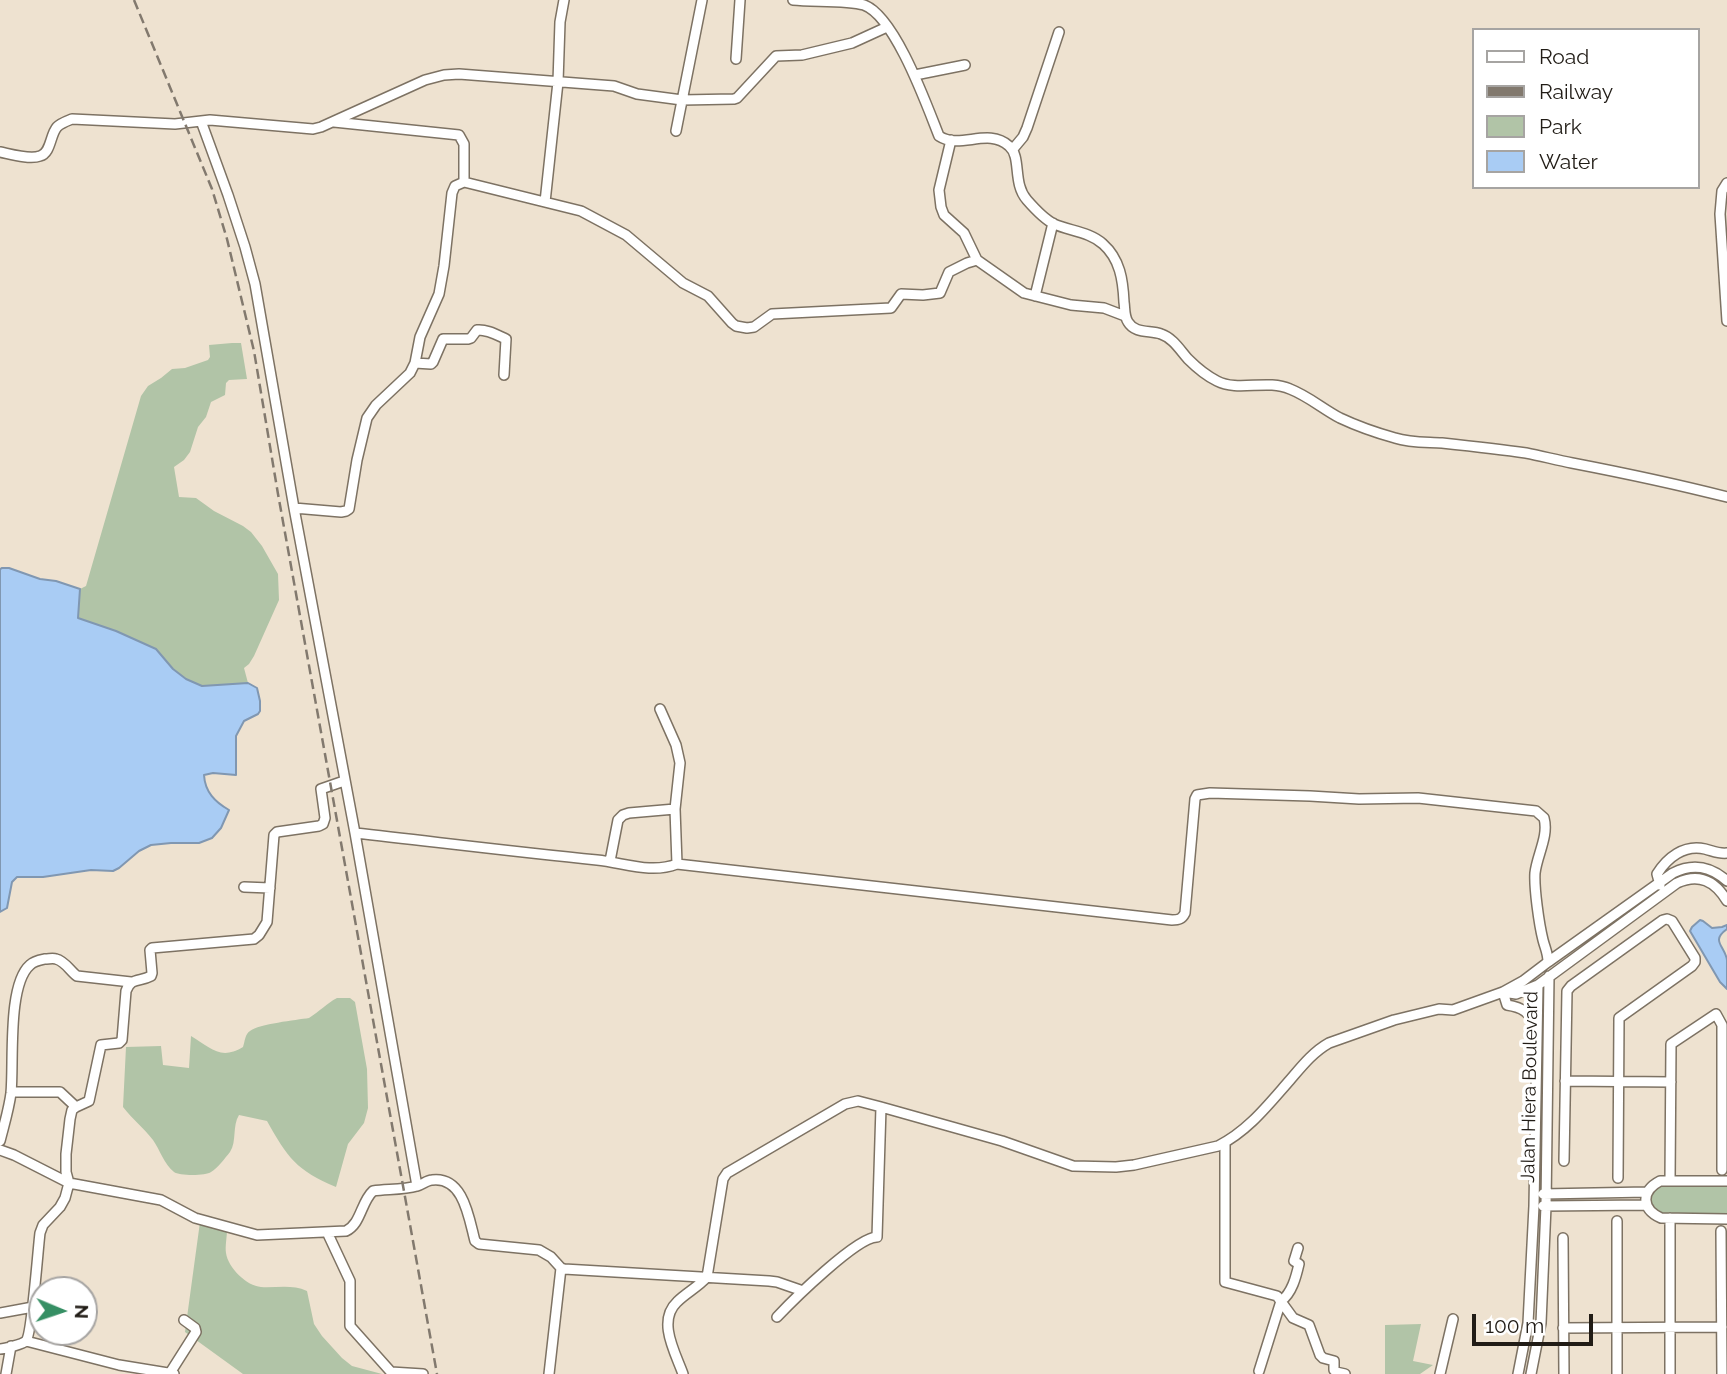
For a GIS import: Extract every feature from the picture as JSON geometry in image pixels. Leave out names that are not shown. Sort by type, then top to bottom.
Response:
[{"type":"street","points":[[545,202],[564,0]]},
{"type":"street","points":[[676,131],[702,0]]},
{"type":"street","points":[[736,58],[740,0]]},
{"type":"street","points":[[793,0],[866,5],[874,10],[915,75],[939,136],[945,140],[991,138],[1003,141],[1013,149],[1018,182],[1025,197],[1053,223],[1093,237],[1112,255],[1121,273],[1125,316],[1129,323],[1140,331],[1169,338],[1190,361],[1214,380],[1222,384],[1275,385],[1288,388],[1342,419],[1394,438],[1528,454],[1645,477],[1727,497]]},
{"type":"street","points":[[0,152],[40,156],[48,151],[55,129],[72,119],[175,124],[210,120],[305,129],[321,127],[434,76],[458,74],[614,86],[637,94],[682,100],[734,99],[776,56],[802,55],[852,43],[887,27]]},
{"type":"street","points":[[1013,149],[1027,128],[1059,32]]},
{"type":"street","points":[[915,75],[965,65]]},
{"type":"street","points":[[201,121],[229,195],[255,284],[417,1186]]},
{"type":"street","points":[[332,121],[459,135],[464,144],[464,182]]},
{"type":"street","points":[[951,140],[939,190],[941,207],[944,215],[964,233],[977,260],[1019,290],[1071,305],[1104,308],[1125,316]]},
{"type":"street","points":[[294,508],[341,512],[349,509],[367,418],[376,405],[405,379],[415,363],[420,337],[441,286],[452,193],[456,186],[464,182],[581,211],[626,235],[683,283],[708,296],[736,326],[747,328],[754,327],[772,314],[888,308],[901,294],[940,293],[950,272],[977,260]]},
{"type":"street","points":[[1727,183],[1722,191],[1720,214],[1727,321]]},
{"type":"street","points":[[1035,296],[1053,223]]},
{"type":"street","points":[[415,363],[431,364],[443,339],[468,339],[481,329],[506,339],[504,375]]},
{"type":"street","points":[[660,709],[679,758],[675,809],[677,864]]},
{"type":"street","points":[[0,1141],[11,1092],[18,989],[29,966],[41,960],[56,959],[77,976],[131,982],[151,976],[152,947],[254,939],[267,922],[274,835],[277,832],[323,824],[325,818],[321,789],[344,781]]},
{"type":"street","points":[[355,833],[610,861],[653,869],[677,864],[1179,920],[1185,913],[1197,795],[1210,793],[1359,799],[1419,798],[1536,811],[1541,814],[1546,831],[1535,876],[1542,935],[1548,953],[1545,964],[1549,976],[1538,985],[1516,994],[1503,992],[1453,1010],[1439,1009],[1405,1017],[1329,1043],[1306,1061],[1248,1126],[1226,1143],[1133,1165],[1080,1167],[1002,1141],[858,1101],[845,1104],[727,1173],[723,1179],[707,1277],[677,1301],[668,1318],[667,1328],[683,1374]]},
{"type":"street","points":[[610,861],[618,820],[623,815],[675,809]]},
{"type":"street","points":[[1665,892],[1658,884],[1657,874],[1674,856],[1687,849],[1702,848],[1721,854],[1727,853]]},
{"type":"street","name":"Jalan Hiera Boulevard","points":[[1503,992],[1523,981],[1684,867],[1701,867],[1718,872],[1727,881]]},
{"type":"street","name":"Jalan Hiera Boulevard","points":[[1531,1374],[1541,1323],[1547,1194],[1549,976],[1665,892],[1688,879],[1700,879],[1710,883],[1721,891],[1727,901]]},
{"type":"street","points":[[244,887],[270,888]]},
{"type":"street","points":[[1564,1161],[1567,991],[1662,920],[1667,919],[1672,921],[1695,962],[1692,967],[1619,1018],[1618,1178]]},
{"type":"street","points":[[1542,935],[1559,946],[1572,945]]},
{"type":"street","points":[[1531,975],[1538,985]]},
{"type":"street","points":[[36,1276],[40,1233],[43,1225],[60,1207],[69,1183],[66,1154],[72,1110],[89,1101],[101,1045],[119,1043],[122,1040],[125,991],[131,982]]},
{"type":"street","name":"Jalan Hiera Boulevard","points":[[1518,1374],[1528,1323],[1534,1206],[1538,985]]},
{"type":"street","points":[[1503,992],[1507,1005],[1518,1007],[1532,1018],[1537,1040]]},
{"type":"street","points":[[1670,1181],[1671,1044],[1716,1014],[1722,1025],[1722,1170]]},
{"type":"street","points":[[1565,1081],[1671,1082]]},
{"type":"street","points":[[11,1092],[60,1092],[76,1107]]},
{"type":"street","points":[[776,1317],[803,1291],[870,1237],[877,1237],[881,1107]]},
{"type":"street","points":[[1226,1143],[1225,1282],[1277,1296],[1293,1318],[1309,1325],[1320,1355],[1334,1361],[1336,1372],[1345,1374]]},
{"type":"street","points":[[0,1150],[69,1183],[161,1200],[195,1218],[257,1235],[350,1230],[373,1191],[441,1180],[458,1191],[464,1202],[475,1241],[479,1244],[539,1250],[551,1257],[561,1268],[777,1282],[803,1291]]},
{"type":"street","points":[[1727,1181],[1660,1181],[1652,1185],[1647,1192],[1647,1205],[1651,1214],[1661,1218],[1727,1219]]},
{"type":"street","points":[[1534,1194],[1647,1192]]},
{"type":"street","points":[[1589,1193],[1589,1205]]},
{"type":"street","points":[[1534,1206],[1647,1205]]},
{"type":"street","points":[[1670,1218],[1670,1374]]},
{"type":"street","points":[[1617,1221],[1617,1374]]},
{"type":"street","points":[[1721,1231],[1721,1374]]},
{"type":"street","points":[[327,1233],[350,1281],[350,1326],[391,1371],[423,1374]]},
{"type":"street","points":[[1563,1238],[1563,1374]]},
{"type":"street","points":[[1259,1371],[1281,1301],[1287,1297],[1296,1279],[1299,1264],[1294,1261],[1298,1248]]},
{"type":"street","points":[[549,1374],[561,1268]]},
{"type":"street","points":[[0,1313],[28,1308]]},
{"type":"street","points":[[1440,1374],[1453,1319]]},
{"type":"street","points":[[0,1349],[26,1341],[119,1365],[172,1373],[196,1329],[184,1320]]},
{"type":"street","points":[[1563,1328],[1721,1327]]},
{"type":"street","points":[[26,1341],[28,1331]]},
{"type":"street","points":[[6,1374],[11,1346]]},
{"type":"green space","points":[[241,343],[247,379],[229,380],[226,383],[225,395],[211,402],[206,417],[198,427],[190,452],[174,467],[179,497],[196,498],[251,532],[278,574],[279,600],[254,656],[244,668],[248,683],[202,686],[173,669],[156,649],[78,618],[80,589],[86,586],[141,396],[148,386],[172,369],[185,368],[208,360],[209,345]]},
{"type":"green space","points":[[337,998],[350,998],[355,1002],[367,1069],[368,1108],[364,1123],[348,1144],[336,1187],[294,1162],[267,1121],[239,1115],[232,1148],[216,1168],[204,1174],[187,1175],[174,1172],[167,1165],[156,1144],[123,1107],[126,1047],[161,1046],[163,1065],[189,1068],[191,1036],[216,1051],[228,1053],[243,1047],[250,1031],[261,1026],[309,1018]]},
{"type":"green space","points":[[1661,1184],[1727,1185],[1727,1215],[1666,1215],[1655,1212],[1650,1196]]},
{"type":"green space","points":[[200,1222],[227,1230],[228,1259],[244,1280],[261,1287],[290,1287],[307,1291],[314,1324],[322,1336],[352,1366],[382,1374],[243,1374],[185,1332]]},
{"type":"green space","points":[[1421,1324],[1413,1361],[1433,1365],[1420,1374],[1385,1374],[1385,1325]]},
{"type":"water","points":[[0,569],[80,589],[78,618],[156,649],[173,669],[202,686],[248,683],[257,688],[260,711],[244,721],[236,736],[236,775],[204,775],[206,787],[212,796],[229,810],[221,828],[212,838],[199,843],[151,845],[113,871],[91,870],[43,877],[17,877],[12,882],[7,908],[0,912]]},
{"type":"water","points":[[1700,920],[1712,928],[1727,925],[1719,940],[1727,960],[1727,989],[1720,982],[1690,931]]},
{"type":"railway","points":[[134,0],[212,189],[254,351],[437,1374]]}]
